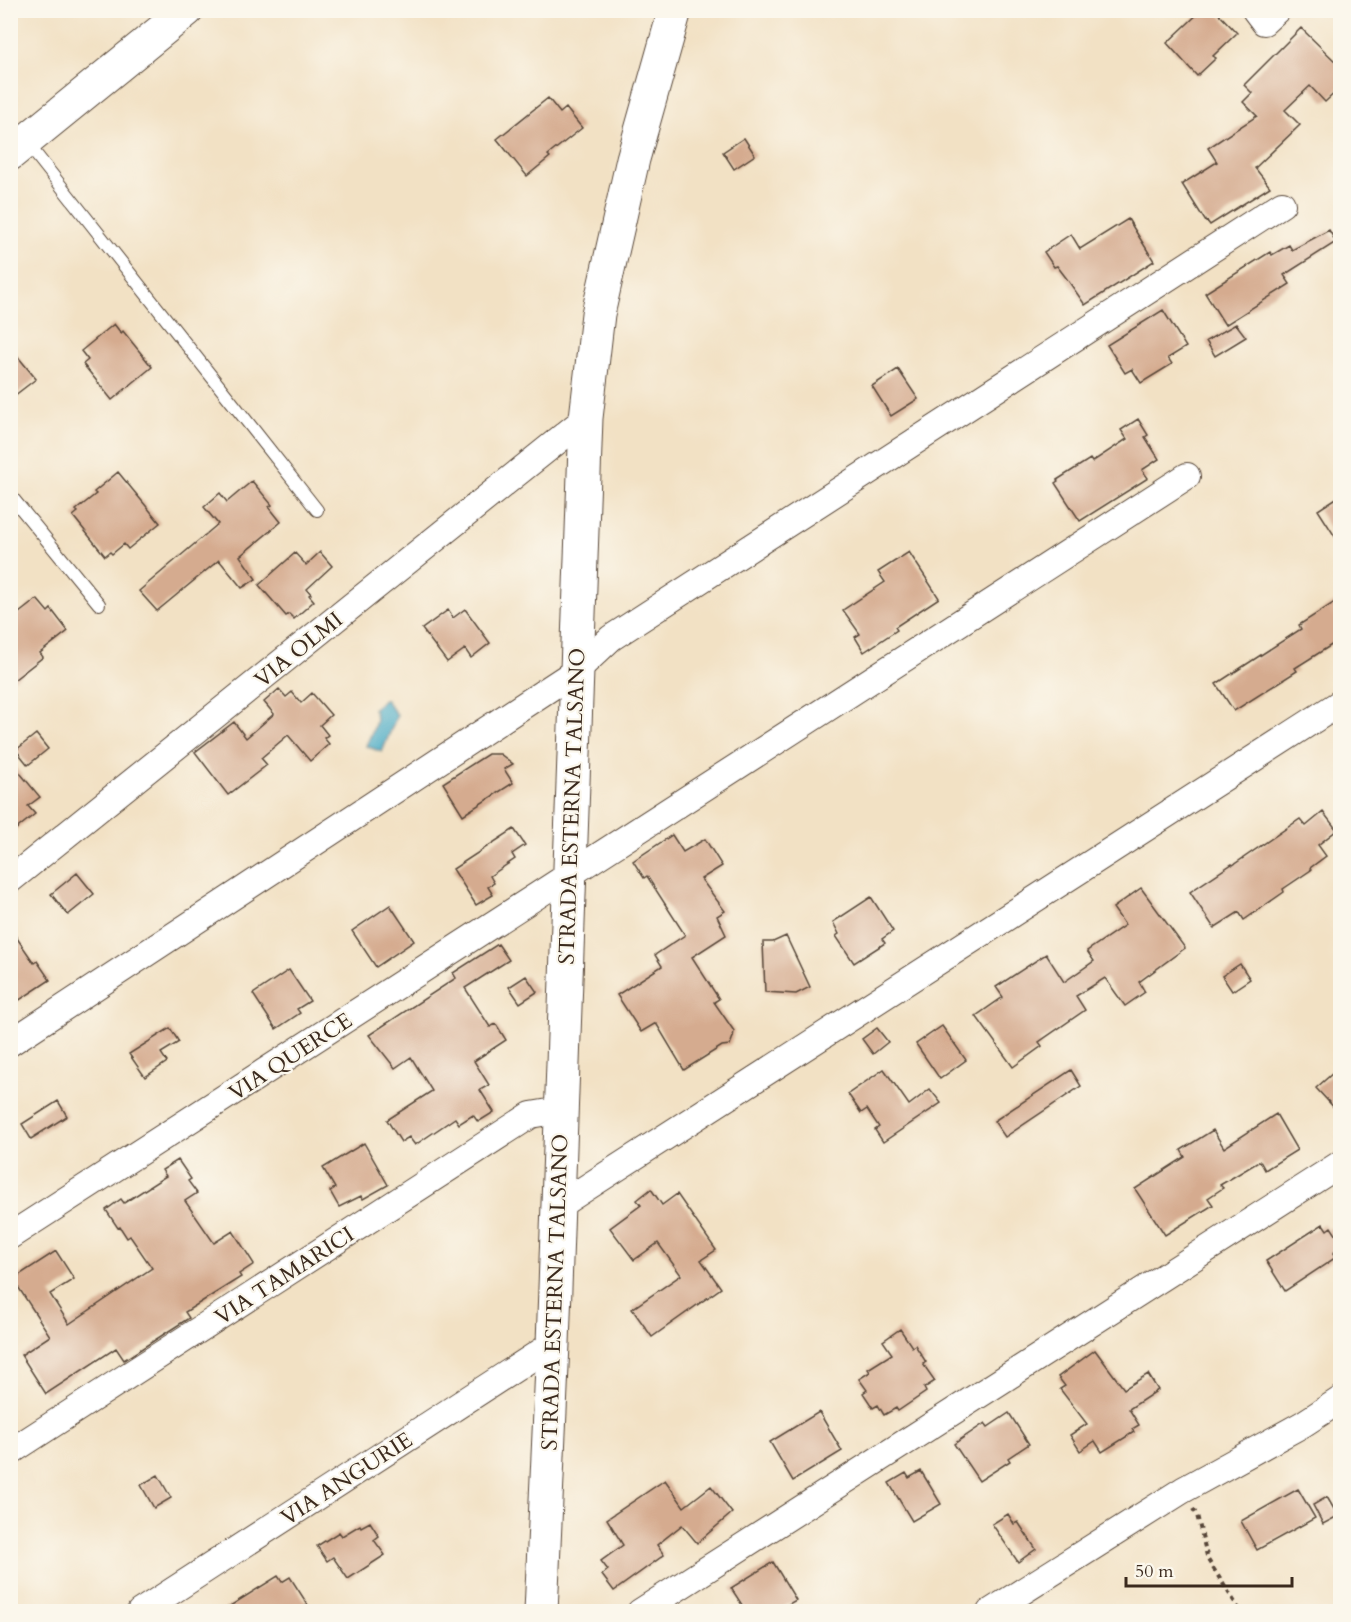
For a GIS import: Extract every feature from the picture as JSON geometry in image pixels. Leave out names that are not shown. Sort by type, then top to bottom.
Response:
[{"type":"street","points":[[18,148],[187,10]]},
{"type":"street","name":"STRADA ESTERNA TALSANO","points":[[541,1611],[553,1344],[586,418],[601,303],[633,159],[675,10]]},
{"type":"street","points":[[1255,10],[1264,22],[1277,10]]},
{"type":"street","points":[[10,1043],[576,671],[611,638],[1282,204]]},
{"type":"street","name":"VIA OLMI","points":[[10,880],[586,418]]},
{"type":"street","name":"VIA QUERCE","points":[[10,1236],[1187,476]]},
{"type":"street","points":[[558,1206],[1341,703]]},
{"type":"street","name":"VIA TAMARICI","points":[[10,1452],[531,1114],[561,1110]]},
{"type":"street","points":[[640,1611],[1341,1164]]},
{"type":"street","name":"VIA ANGURIE","points":[[140,1611],[553,1344]]},
{"type":"street","points":[[990,1611],[1183,1490],[1303,1424],[1341,1400]]},
{"type":"lane","points":[[18,148],[317,510]]},
{"type":"lane","points":[[10,495],[99,604]]},
{"type":"path","points":[[1183,1490],[1197,1515],[1208,1560],[1241,1611]]},
{"type":"water","points":[[385,699],[397,715],[382,752],[366,746],[376,718],[373,709]]},
{"type":"building","points":[[1202,10],[1215,10],[1237,33],[1213,56],[1216,58],[1197,76],[1167,43]]},
{"type":"building","points":[[1301,28],[1341,67],[1341,87],[1325,102],[1310,86],[1285,110],[1300,125],[1255,168],[1270,187],[1210,225],[1182,184],[1217,162],[1208,148],[1257,116],[1243,102],[1252,93],[1244,85]]},
{"type":"building","points":[[548,98],[560,113],[566,108],[582,128],[548,155],[550,157],[527,176],[497,139]]},
{"type":"building","points":[[744,138],[755,155],[734,169],[723,152]]},
{"type":"building","points":[[1128,219],[1154,261],[1085,305],[1044,252],[1071,234],[1080,249]]},
{"type":"building","points":[[1329,230],[1336,242],[1284,275],[1290,284],[1225,325],[1205,293],[1270,252],[1272,255],[1289,245],[1292,250]]},
{"type":"building","points":[[1163,310],[1186,347],[1168,358],[1172,364],[1141,383],[1132,369],[1125,373],[1107,345]]},
{"type":"building","points":[[114,324],[121,333],[123,331],[152,367],[112,400],[83,364],[88,360],[81,351]]},
{"type":"building","points":[[1236,324],[1246,337],[1215,356],[1206,341]]},
{"type":"building","points":[[10,347],[36,379],[10,399]]},
{"type":"building","points":[[898,369],[918,399],[891,416],[872,386]]},
{"type":"building","points":[[1138,419],[1148,435],[1145,437],[1159,459],[1142,470],[1148,478],[1080,521],[1055,483],[1090,459],[1092,462],[1127,439],[1121,430]]},
{"type":"building","points":[[118,472],[160,523],[128,549],[124,544],[112,554],[110,552],[105,556],[73,516],[78,512],[76,510],[96,494],[94,492]]},
{"type":"building","points":[[252,481],[272,505],[269,507],[281,522],[240,556],[256,579],[242,588],[219,560],[157,611],[139,591],[218,524],[204,507],[220,493],[227,502]]},
{"type":"building","points":[[1341,495],[1341,546],[1318,510]]},
{"type":"building","points":[[320,552],[332,566],[307,589],[314,601],[294,619],[289,614],[286,616],[259,585],[295,553],[306,565]]},
{"type":"building","points":[[909,552],[939,598],[895,627],[897,630],[864,652],[855,637],[860,634],[843,610],[885,582],[878,572]]},
{"type":"building","points":[[1341,598],[1341,639],[1295,668],[1297,671],[1234,711],[1216,684],[1301,629],[1299,625]]},
{"type":"building","points":[[37,599],[48,612],[51,609],[68,631],[40,653],[43,657],[10,683],[10,620]]},
{"type":"building","points":[[465,609],[490,643],[471,658],[465,649],[447,662],[422,629],[448,610],[453,618]]},
{"type":"building","points":[[279,689],[286,697],[292,692],[301,703],[312,693],[331,715],[320,725],[328,735],[324,738],[329,744],[310,761],[288,735],[261,758],[267,765],[228,795],[195,752],[234,722],[246,738],[274,714],[264,702]]},
{"type":"building","points":[[36,734],[48,749],[28,765],[16,750]]},
{"type":"building","points":[[488,754],[500,754],[513,764],[504,769],[513,783],[463,815],[443,783]]},
{"type":"building","points":[[10,761],[40,797],[28,806],[35,814],[10,834]]},
{"type":"building","points":[[1323,812],[1337,830],[1318,845],[1326,856],[1310,868],[1311,870],[1283,889],[1284,892],[1244,920],[1239,912],[1214,928],[1190,892],[1300,819],[1306,826]]},
{"type":"building","points":[[514,829],[525,845],[512,854],[515,859],[490,876],[494,883],[488,887],[493,895],[476,905],[453,869]]},
{"type":"building","points":[[672,835],[683,852],[705,839],[722,866],[701,879],[725,911],[717,916],[726,935],[692,957],[719,999],[714,1002],[734,1031],[730,1045],[722,1046],[684,1070],[656,1023],[641,1032],[617,995],[662,966],[655,955],[685,935],[647,876],[644,878],[633,861]]},
{"type":"building","points":[[77,873],[94,894],[68,915],[51,894]]},
{"type":"building","points":[[1141,888],[1185,948],[1139,982],[1145,992],[1125,1006],[1105,978],[1076,996],[1085,1010],[1039,1042],[1042,1046],[1013,1067],[976,1016],[1003,997],[996,987],[1046,954],[1064,982],[1094,961],[1087,951],[1125,925],[1113,908]]},
{"type":"building","points":[[871,897],[893,931],[882,939],[885,943],[854,963],[836,936],[839,934],[833,922]]},
{"type":"building","points":[[390,905],[414,941],[376,967],[352,931]]},
{"type":"building","points":[[10,928],[34,963],[37,961],[50,980],[18,1001],[10,989]]},
{"type":"building","points":[[786,936],[810,987],[796,994],[765,992],[763,942],[773,942]]},
{"type":"building","points":[[498,944],[509,960],[465,988],[490,1027],[496,1024],[506,1040],[474,1061],[489,1085],[480,1090],[494,1112],[478,1122],[473,1115],[459,1124],[455,1118],[415,1145],[409,1137],[401,1142],[387,1120],[432,1091],[411,1057],[395,1068],[369,1035],[456,978],[453,973]]},
{"type":"building","points":[[1240,964],[1250,979],[1232,991],[1222,976]]},
{"type":"building","points":[[289,970],[310,1001],[297,1009],[300,1013],[276,1029],[253,994]]},
{"type":"building","points":[[526,976],[537,992],[520,1003],[509,987]]},
{"type":"building","points":[[942,1026],[966,1060],[940,1079],[916,1044]]},
{"type":"building","points":[[170,1028],[179,1042],[161,1053],[167,1062],[145,1077],[129,1054]]},
{"type":"building","points":[[877,1028],[888,1042],[873,1054],[862,1039]]},
{"type":"building","points":[[1341,1066],[1341,1115],[1316,1088]]},
{"type":"building","points":[[884,1069],[909,1105],[930,1089],[941,1103],[883,1142],[875,1130],[879,1127],[867,1109],[861,1113],[848,1094]]},
{"type":"building","points":[[1071,1070],[1081,1086],[1005,1137],[994,1121]]},
{"type":"building","points":[[58,1101],[67,1116],[31,1139],[22,1124]]},
{"type":"building","points":[[1276,1114],[1297,1150],[1265,1170],[1260,1161],[1220,1185],[1223,1188],[1208,1198],[1213,1205],[1165,1235],[1135,1189],[1185,1157],[1181,1150],[1213,1130],[1224,1148]]},
{"type":"building","points":[[364,1143],[388,1185],[363,1199],[361,1196],[339,1207],[330,1191],[335,1188],[323,1168]]},
{"type":"building","points":[[178,1160],[191,1179],[188,1181],[197,1193],[185,1201],[214,1243],[233,1231],[254,1264],[239,1274],[241,1277],[185,1312],[189,1318],[124,1360],[116,1348],[46,1394],[21,1355],[50,1336],[13,1279],[56,1251],[74,1279],[50,1294],[69,1324],[152,1268],[130,1236],[127,1238],[106,1210],[121,1199],[124,1203],[166,1176],[162,1170]]},
{"type":"building","points":[[651,1189],[662,1205],[677,1194],[716,1250],[701,1260],[721,1288],[652,1337],[632,1309],[681,1275],[658,1243],[634,1260],[610,1228],[641,1205],[637,1200]]},
{"type":"building","points":[[1323,1224],[1327,1230],[1331,1227],[1341,1242],[1341,1248],[1333,1253],[1335,1258],[1285,1291],[1266,1261]]},
{"type":"building","points":[[900,1329],[912,1347],[915,1345],[926,1362],[923,1364],[935,1381],[924,1388],[926,1392],[898,1411],[896,1408],[884,1415],[878,1405],[873,1408],[863,1393],[867,1390],[859,1379],[870,1372],[868,1369],[892,1354],[883,1341]]},
{"type":"building","points":[[1095,1350],[1124,1389],[1148,1374],[1158,1390],[1129,1409],[1139,1425],[1132,1429],[1134,1432],[1102,1452],[1095,1441],[1080,1451],[1070,1435],[1087,1424],[1060,1389],[1065,1386],[1058,1377]]},
{"type":"building","points":[[819,1412],[842,1451],[793,1481],[770,1442]]},
{"type":"building","points":[[1009,1413],[1029,1444],[1008,1458],[1010,1461],[979,1481],[954,1444],[985,1423],[988,1427]]},
{"type":"building","points":[[921,1471],[941,1504],[912,1521],[889,1483],[906,1473],[909,1478]]},
{"type":"building","points":[[158,1475],[171,1498],[154,1508],[141,1485]]},
{"type":"building","points":[[665,1480],[684,1507],[711,1486],[732,1513],[697,1543],[682,1525],[657,1545],[664,1555],[614,1591],[602,1575],[608,1570],[601,1561],[623,1545],[607,1519]]},
{"type":"building","points":[[1298,1489],[1315,1518],[1257,1550],[1241,1521]]},
{"type":"building","points":[[1327,1497],[1338,1516],[1323,1524],[1313,1505]]},
{"type":"building","points":[[1008,1514],[1014,1524],[1018,1522],[1036,1549],[1018,1562],[992,1524]]},
{"type":"building","points":[[370,1522],[379,1536],[374,1540],[385,1555],[348,1579],[333,1557],[327,1561],[317,1546],[339,1532],[342,1536]]},
{"type":"building","points":[[773,1562],[796,1600],[777,1611],[746,1611],[731,1588]]},
{"type":"building","points":[[278,1576],[282,1582],[290,1577],[308,1605],[298,1611],[222,1611]]}]
